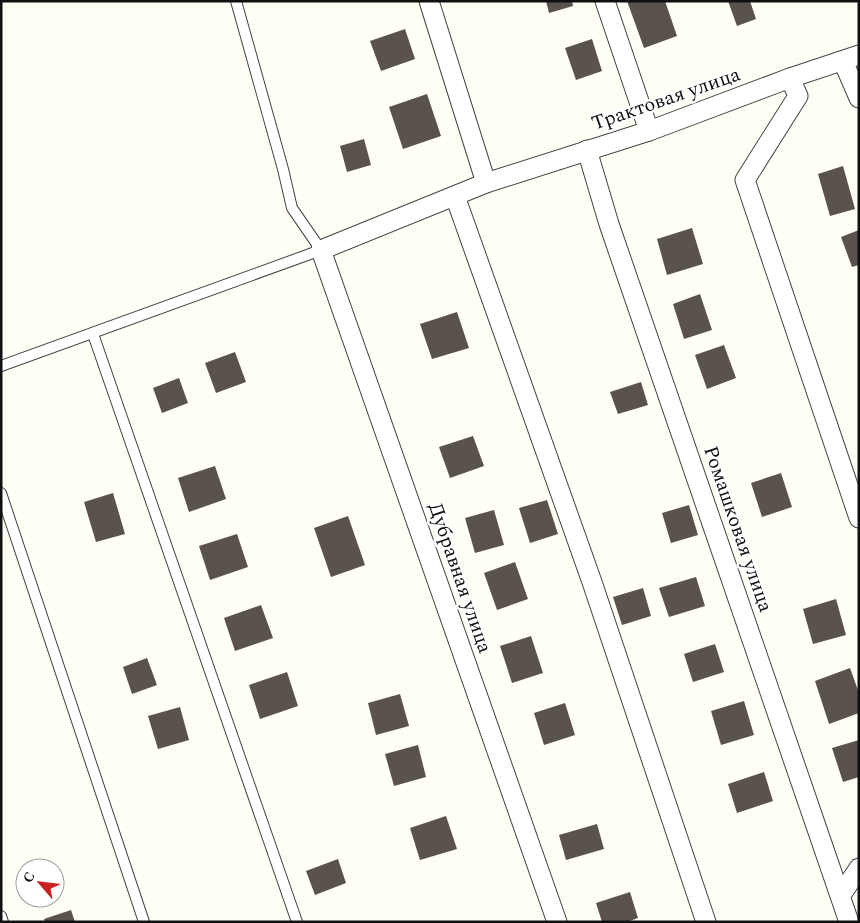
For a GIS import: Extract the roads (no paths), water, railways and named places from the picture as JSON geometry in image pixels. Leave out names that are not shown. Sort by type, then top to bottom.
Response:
[{"type":"street","points":[[429,1],[486,183]]},
{"type":"street","points":[[606,1],[649,132]]},
{"type":"street","name":"Трактовая улица","points":[[321,250],[486,183],[649,132],[790,78],[851,58]]},
{"type":"street","points":[[851,58],[859,98]]},
{"type":"street","points":[[790,78],[798,96],[745,180],[859,518]]},
{"type":"street","name":"Ромашковая улица","points":[[588,150],[609,224],[841,894],[849,922]]},
{"type":"street","points":[[455,196],[592,582],[706,922]]},
{"type":"street","name":"Дубравная улица","points":[[321,250],[557,922]]},
{"type":"street","points":[[841,894],[859,868]]},
{"type":"lane","points":[[1,366],[321,250],[292,208],[236,1]]},
{"type":"lane","points":[[93,334],[297,922]]},
{"type":"lane","points":[[1,493],[144,922]]},
{"type":"lane","points":[[1,916],[3,922]]}]
